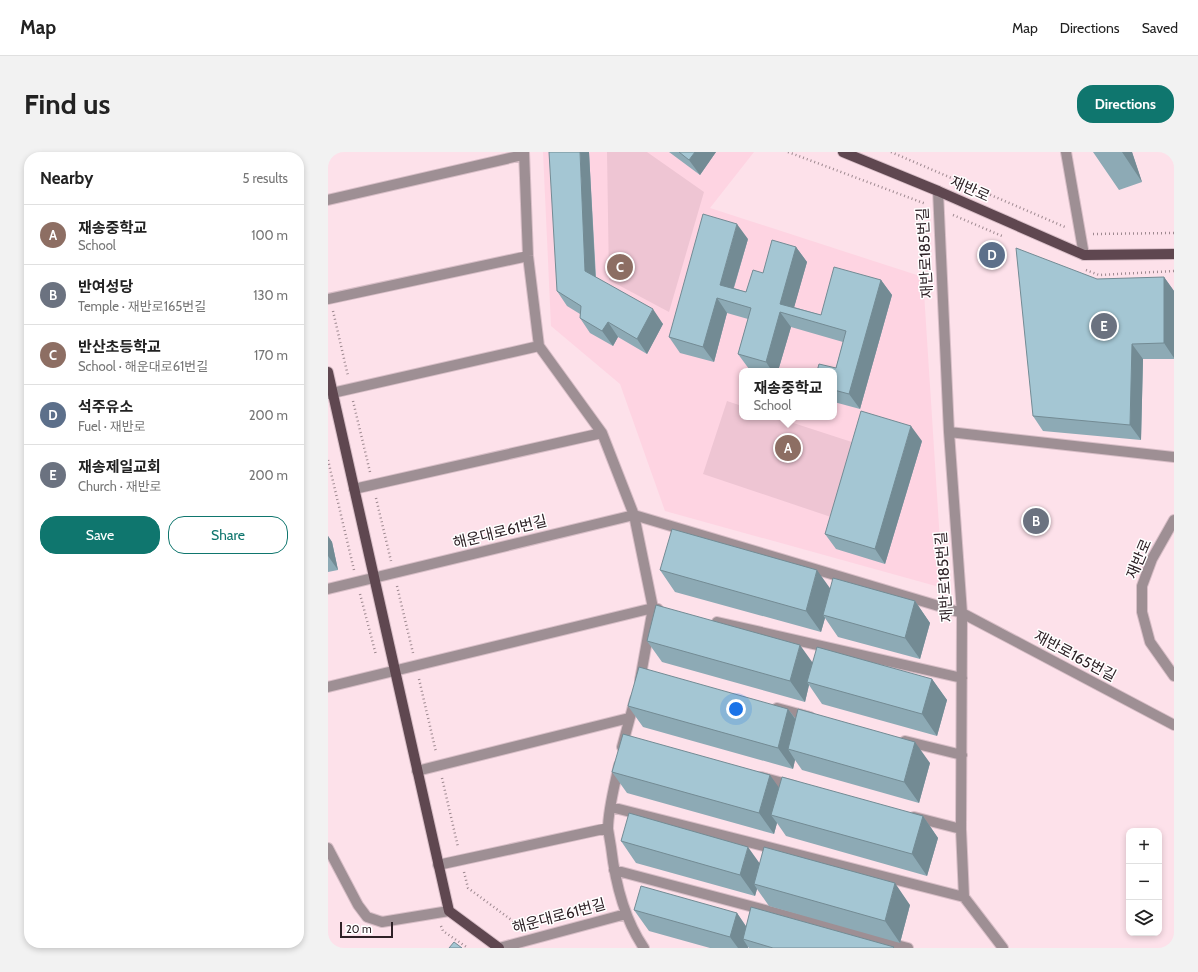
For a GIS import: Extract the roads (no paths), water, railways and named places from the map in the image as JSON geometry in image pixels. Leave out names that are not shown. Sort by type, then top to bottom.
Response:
[{"type":"main road","name":"재반로","points":[[843,152],[938,191],[1084,255],[1174,254]]},
{"type":"main road","points":[[328,372],[330,393],[354,489],[449,911]]},
{"type":"main road","name":"해운대로61번길","points":[[449,911],[499,948]]},
{"type":"street","points":[[1066,152],[1084,255]]},
{"type":"street","points":[[328,200],[524,154],[528,256],[539,346],[602,433],[634,516],[653,608],[645,674],[629,718],[623,741],[608,828],[614,870],[626,914],[644,948]]},
{"type":"street","name":"재반로185번길","points":[[938,191],[949,432],[962,613],[961,829],[964,897]]},
{"type":"street","points":[[329,299],[528,256]]},
{"type":"street","points":[[330,393],[539,346]]},
{"type":"street","points":[[949,432],[1174,457]]},
{"type":"street","points":[[354,489],[602,433]]},
{"type":"street","name":"재반로165번길","points":[[634,516],[962,613],[1174,725]]},
{"type":"street","name":"해운대로61번길","points":[[328,589],[634,516]]},
{"type":"street","name":"재반로","points":[[1174,520],[1152,559],[1142,586],[1142,612],[1150,642],[1174,676]]},
{"type":"street","points":[[328,687],[653,608],[668,611]]},
{"type":"street","points":[[707,620],[962,678]]},
{"type":"street","points":[[770,706],[816,718]]},
{"type":"street","points":[[417,771],[629,718]]},
{"type":"street","points":[[893,738],[962,755]]},
{"type":"street","points":[[623,741],[635,744]]},
{"type":"street","points":[[749,774],[802,788]]},
{"type":"street","points":[[611,807],[964,897],[1003,948]]},
{"type":"street","points":[[908,815],[961,829]]},
{"type":"street","points":[[438,866],[608,828]]},
{"type":"street","points":[[328,848],[358,905],[368,917],[382,922],[449,911]]},
{"type":"street","points":[[614,870],[908,948]]},
{"type":"street","name":"해운대로61번길","points":[[499,948],[626,914]]},
{"type":"place","name":"석주유소","points":[[992,255]]},
{"type":"place","name":"반산초등학교","points":[[620,267]]},
{"type":"place","name":"재송제일교회","points":[[1104,326]]},
{"type":"place","name":"재송중학교","points":[[788,448]]},
{"type":"place","name":"반여성당","points":[[1036,521]]}]
